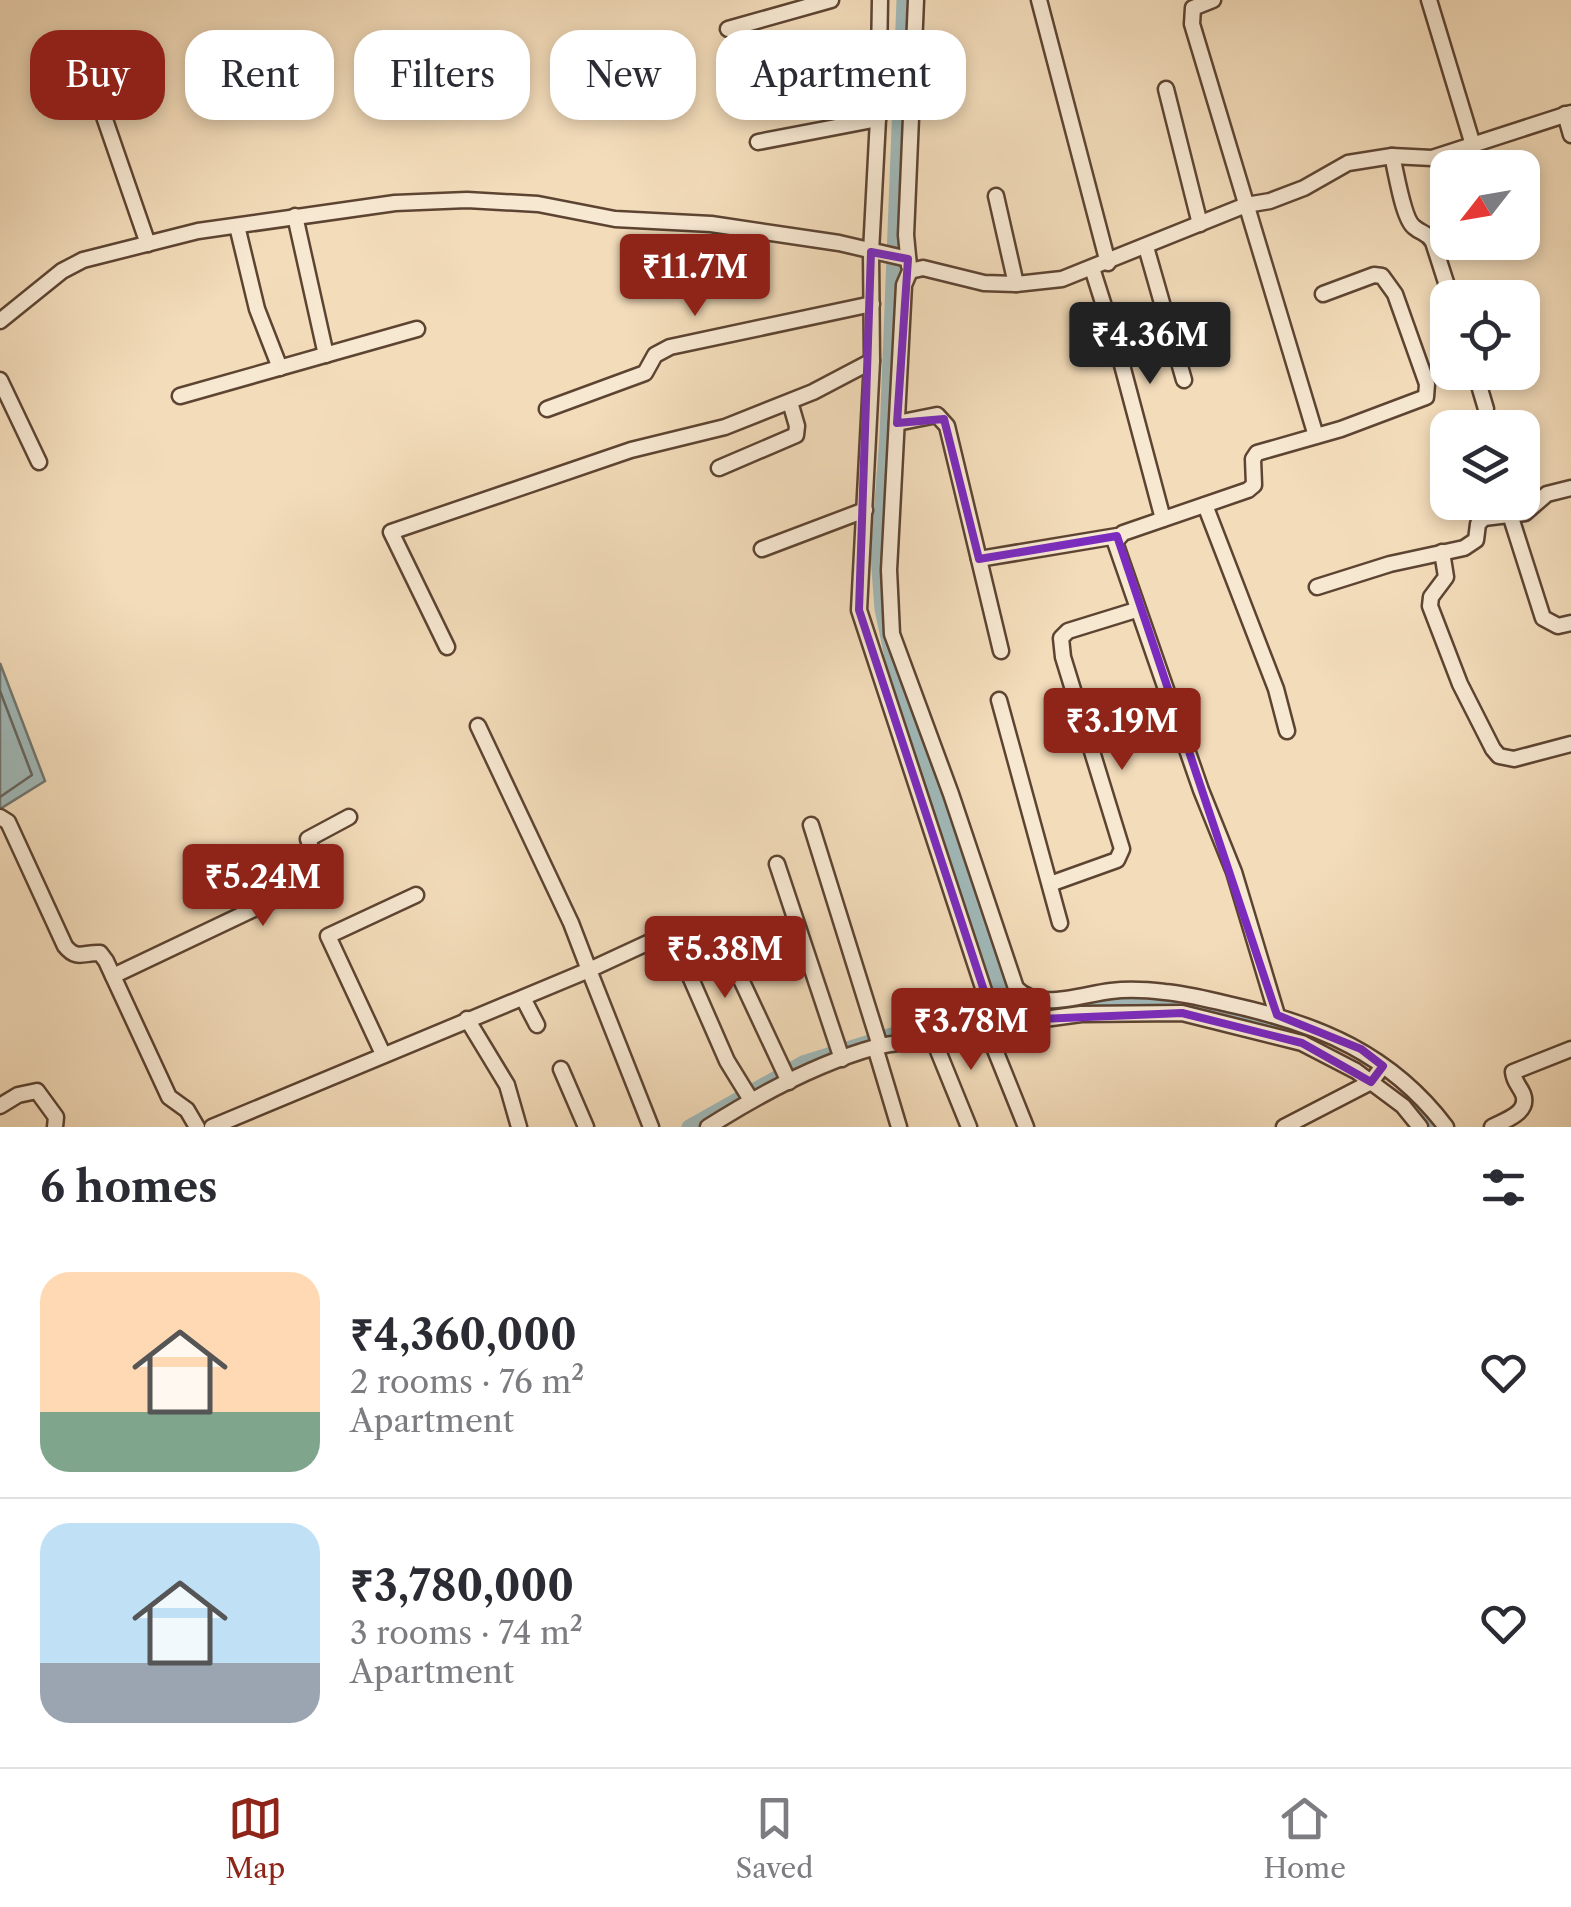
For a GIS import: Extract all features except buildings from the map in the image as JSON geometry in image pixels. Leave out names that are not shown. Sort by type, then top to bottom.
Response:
[{"type":"street","points":[[728,29],[831,0]]},
{"type":"street","points":[[879,30],[880,0]]},
{"type":"street","points":[[916,0],[889,570],[892,634],[1016,988],[1024,997],[1038,999],[1112,991],[1162,991],[1277,1015],[1348,1042],[1420,1127]]},
{"type":"street","points":[[1039,0],[1108,262]]},
{"type":"street","points":[[1212,0],[1189,4],[1192,24],[1316,436]]},
{"type":"street","points":[[1428,0],[1473,145]]},
{"type":"street","points":[[1166,89],[1200,224]]},
{"type":"street","points":[[0,320],[70,266],[148,244],[295,216],[394,203],[467,200],[538,204],[615,218],[747,229],[839,243],[984,282],[1016,284],[1062,279],[1246,206],[1304,188],[1348,163],[1392,156],[1432,158],[1568,114],[1571,135]]},
{"type":"street","points":[[105,120],[148,244]]},
{"type":"street","points":[[758,142],[873,120]]},
{"type":"street","points":[[878,120],[872,361],[859,610],[1026,1127]]},
{"type":"street","points":[[1392,156],[1408,218],[1414,228],[1428,234],[1433,242],[1445,280]]},
{"type":"street","points":[[996,196],[1016,284]]},
{"type":"street","points":[[295,216],[326,354]]},
{"type":"street","points":[[237,226],[257,310],[280,368]]},
{"type":"street","points":[[1146,247],[1184,380]]},
{"type":"street","points":[[1092,268],[1163,519]]},
{"type":"street","points":[[979,558],[1117,536],[1239,494],[1254,485],[1252,458],[1257,454],[1426,397],[1428,391],[1394,294],[1382,276],[1374,275],[1323,294]]},
{"type":"street","points":[[547,409],[645,373],[656,355],[670,347],[872,304]]},
{"type":"street","points":[[180,396],[416,328]]},
{"type":"street","points":[[448,646],[391,532],[631,450],[725,427],[790,402],[872,361]]},
{"type":"street","points":[[0,380],[40,462]]},
{"type":"street","points":[[719,468],[796,435],[790,402]]},
{"type":"street","points":[[898,423],[928,416],[944,419],[1001,651]]},
{"type":"street","points":[[1540,501],[1548,494],[1571,488]]},
{"type":"street","points":[[1204,505],[1276,689],[1287,731]]},
{"type":"street","points":[[762,549],[864,510]]},
{"type":"street","points":[[1317,586],[1472,545],[1482,520]]},
{"type":"street","points":[[1512,520],[1543,618],[1558,626],[1571,624]]},
{"type":"street","points":[[1117,536],[1116,549],[1136,610],[1200,790],[1234,872],[1277,1015]]},
{"type":"street","points":[[1442,552],[1446,577],[1430,597],[1430,606],[1460,684],[1498,756],[1514,759],[1571,744]]},
{"type":"street","points":[[1050,884],[1117,860],[1122,849],[1063,657],[1061,638],[1068,631],[1136,610]]},
{"type":"street","points":[[999,700],[1060,923]]},
{"type":"street","points":[[478,726],[571,924],[651,1127]]},
{"type":"street","points":[[113,976],[317,880],[319,870],[308,839],[349,817]]},
{"type":"street","points":[[0,818],[8,822],[66,946],[72,955],[80,957],[100,953],[169,1097],[187,1110],[196,1127]]},
{"type":"street","points":[[811,825],[900,1127]]},
{"type":"street","points":[[777,864],[840,1052]]},
{"type":"street","points":[[384,1054],[328,936],[416,895]]},
{"type":"street","points":[[671,933],[727,1061],[747,1094]]},
{"type":"street","points":[[212,1127],[656,939]]},
{"type":"street","points":[[736,970],[785,1074]]},
{"type":"street","points":[[524,998],[537,1025]]},
{"type":"street","points":[[708,1127],[747,1094],[785,1074],[878,1042],[932,1036],[992,1021],[1081,1014],[1182,1013],[1302,1044],[1377,1075],[1420,1096],[1446,1127]]},
{"type":"street","points":[[467,1019],[507,1084],[519,1127]]},
{"type":"street","points":[[932,1036],[969,1127]]},
{"type":"street","points":[[1492,1127],[1519,1113],[1524,1106],[1525,1097],[1512,1072],[1571,1049]]},
{"type":"street","points":[[561,1069],[586,1127]]},
{"type":"street","points":[[1284,1127],[1377,1075]]},
{"type":"street","points":[[0,1106],[18,1095],[37,1091],[56,1117],[55,1127]]},
{"type":"highlighted area","points":[[871,252],[908,259],[897,423],[944,419],[979,559],[1117,536],[1277,1015],[1361,1049],[1383,1066],[1371,1082],[1302,1043],[1182,1013],[994,1021],[859,610]]},
{"type":"water","points":[[0,663],[45,781],[0,809]]},
{"type":"waterway","points":[[904,0],[887,436],[878,556],[882,609],[893,662],[1008,1012]]},
{"type":"waterway","points":[[689,1127],[803,1063],[924,1025],[1068,1007],[1178,1005],[1286,1033]]},
{"type":"waterway","points":[[1405,1102],[1431,1127]]}]
